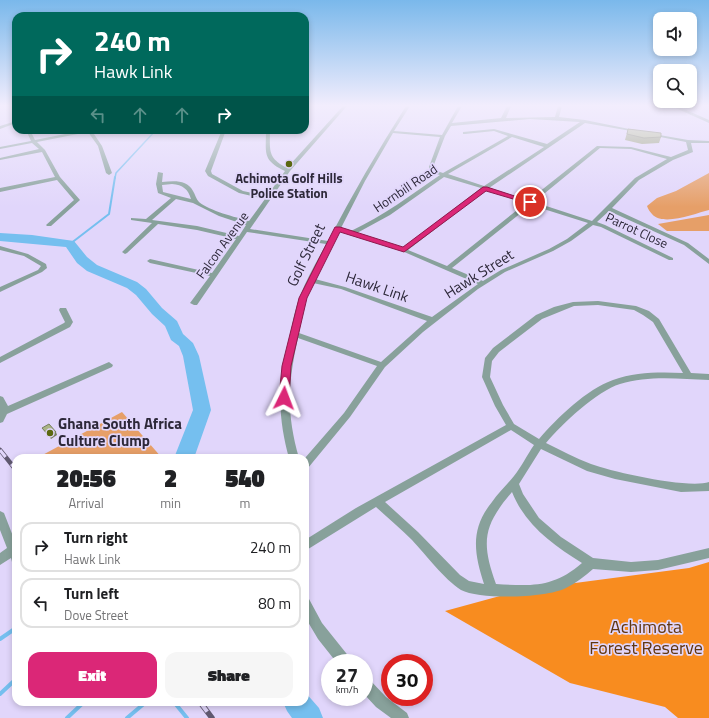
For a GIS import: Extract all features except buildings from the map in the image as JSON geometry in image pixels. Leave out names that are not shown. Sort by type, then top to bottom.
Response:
[{"type":"street","points":[[0,148],[44,140]]},
{"type":"street","points":[[96,140],[109,173]]},
{"type":"street","points":[[220,140],[208,171],[210,175],[241,192],[269,198]]},
{"type":"street","points":[[268,140],[268,155],[275,164],[288,170]]},
{"type":"street","name":"Falcon Avenue","points":[[194,303],[288,170],[315,140]]},
{"type":"street","name":"Golf Street","points":[[293,454],[287,436],[284,405],[287,366],[303,298],[329,243],[387,140]]},
{"type":"street","name":"Parrot Close","points":[[442,140],[431,167],[432,171],[592,222],[672,259]]},
{"type":"street","name":"Hornbill Road","points":[[352,233],[393,212],[443,175],[505,140]]},
{"type":"street","points":[[524,140],[547,146]]},
{"type":"street","points":[[404,250],[485,188],[557,140]]},
{"type":"street","points":[[680,140],[709,142]]},
{"type":"street","name":"Hawk Street","points":[[309,460],[347,415],[382,366],[432,320],[483,283],[509,268],[563,244],[608,208],[637,179],[671,159],[691,151],[688,141]]},
{"type":"street","points":[[34,142],[43,150],[58,178],[77,201],[49,226]]},
{"type":"street","points":[[448,268],[599,147],[631,148],[671,159]]},
{"type":"street","points":[[0,159],[43,150]]},
{"type":"street","points":[[160,173],[159,184],[161,193],[195,202],[221,215],[251,224]]},
{"type":"street","points":[[0,190],[58,178]]},
{"type":"street","points":[[159,184],[173,182],[187,185],[195,202]]},
{"type":"street","points":[[146,221],[175,197]]},
{"type":"street","points":[[608,208],[686,244],[709,262]]},
{"type":"street","points":[[133,219],[197,228],[241,238]]},
{"type":"street","points":[[125,252],[156,223]]},
{"type":"street","points":[[338,229],[404,250],[483,283]]},
{"type":"street","points":[[247,230],[329,243]]},
{"type":"street","points":[[0,248],[26,255],[44,265],[44,268],[40,272],[0,290]]},
{"type":"street","points":[[150,261],[214,276]]},
{"type":"street","name":"Hawk Link","points":[[311,280],[343,288],[432,320]]},
{"type":"street","points":[[690,377],[656,321],[646,313],[636,308],[598,303],[568,306],[539,317],[496,350],[488,360],[486,377],[499,406],[511,426],[540,444],[590,468],[615,475],[682,488],[709,486]]},
{"type":"street","points":[[0,360],[67,325],[69,322],[63,310]]},
{"type":"street","points":[[294,334],[382,366]]},
{"type":"street","points":[[5,411],[109,365]]},
{"type":"street","points":[[492,589],[481,557],[481,534],[485,519],[514,483],[540,444],[585,401],[601,388],[615,382],[636,377],[709,377]]},
{"type":"street","points":[[0,398],[5,406],[5,411],[0,420]]},
{"type":"street","points":[[309,544],[377,502],[511,426]]},
{"type":"street","points":[[514,483],[519,496],[535,521],[556,541],[590,563],[631,567],[658,565],[709,553]]},
{"type":"street","points":[[377,502],[408,529],[456,579],[466,586],[478,589],[525,591],[562,584],[578,574],[590,563]]},
{"type":"street","points":[[0,516],[12,546]]},
{"type":"street","points":[[0,560],[12,555]]},
{"type":"street","points":[[309,613],[337,654]]},
{"type":"street","points":[[373,694],[381,702],[402,718]]},
{"type":"shaded area","points":[[709,173],[709,210],[680,218],[664,219],[657,218],[649,210],[647,206],[657,198],[676,191]]},
{"type":"shaded area","points":[[709,215],[709,231],[667,231],[658,224]]},
{"type":"shaded area","points":[[122,412],[159,454],[44,454]]},
{"type":"green space","name":"Achimota Forest Reserve","points":[[709,562],[709,718],[678,718],[665,707],[570,683],[445,611],[522,590],[689,568]]},
{"type":"waterway","points":[[115,178],[116,173],[147,140]]},
{"type":"waterway","points":[[70,244],[109,214],[115,177]]},
{"type":"waterway","points":[[0,237],[70,244],[82,260],[92,268],[132,285],[141,292],[157,311],[172,324],[176,336],[185,343],[191,356],[202,410],[186,454]]},
{"type":"waterway","points":[[0,639],[12,631]]},
{"type":"waterway","points":[[0,694],[12,683]]},
{"type":"waterway","points":[[67,718],[80,706]]},
{"type":"waterway","points":[[127,718],[141,706]]},
{"type":"waterway","points":[[177,706],[187,718]]},
{"type":"waterway","points":[[299,706],[309,718]]},
{"type":"railway","points":[[0,450],[12,465]]},
{"type":"railway","points":[[203,706],[212,718]]},
{"type":"place","name":"Achimota Golf Hills Police Station","points":[[289,164]]},
{"type":"place","name":"Ghana South Africa Culture Clump","points":[[50,433]]},
{"type":"route","points":[[284,398],[287,366],[303,298],[329,243],[338,229],[404,250],[485,188],[530,202]]}]
